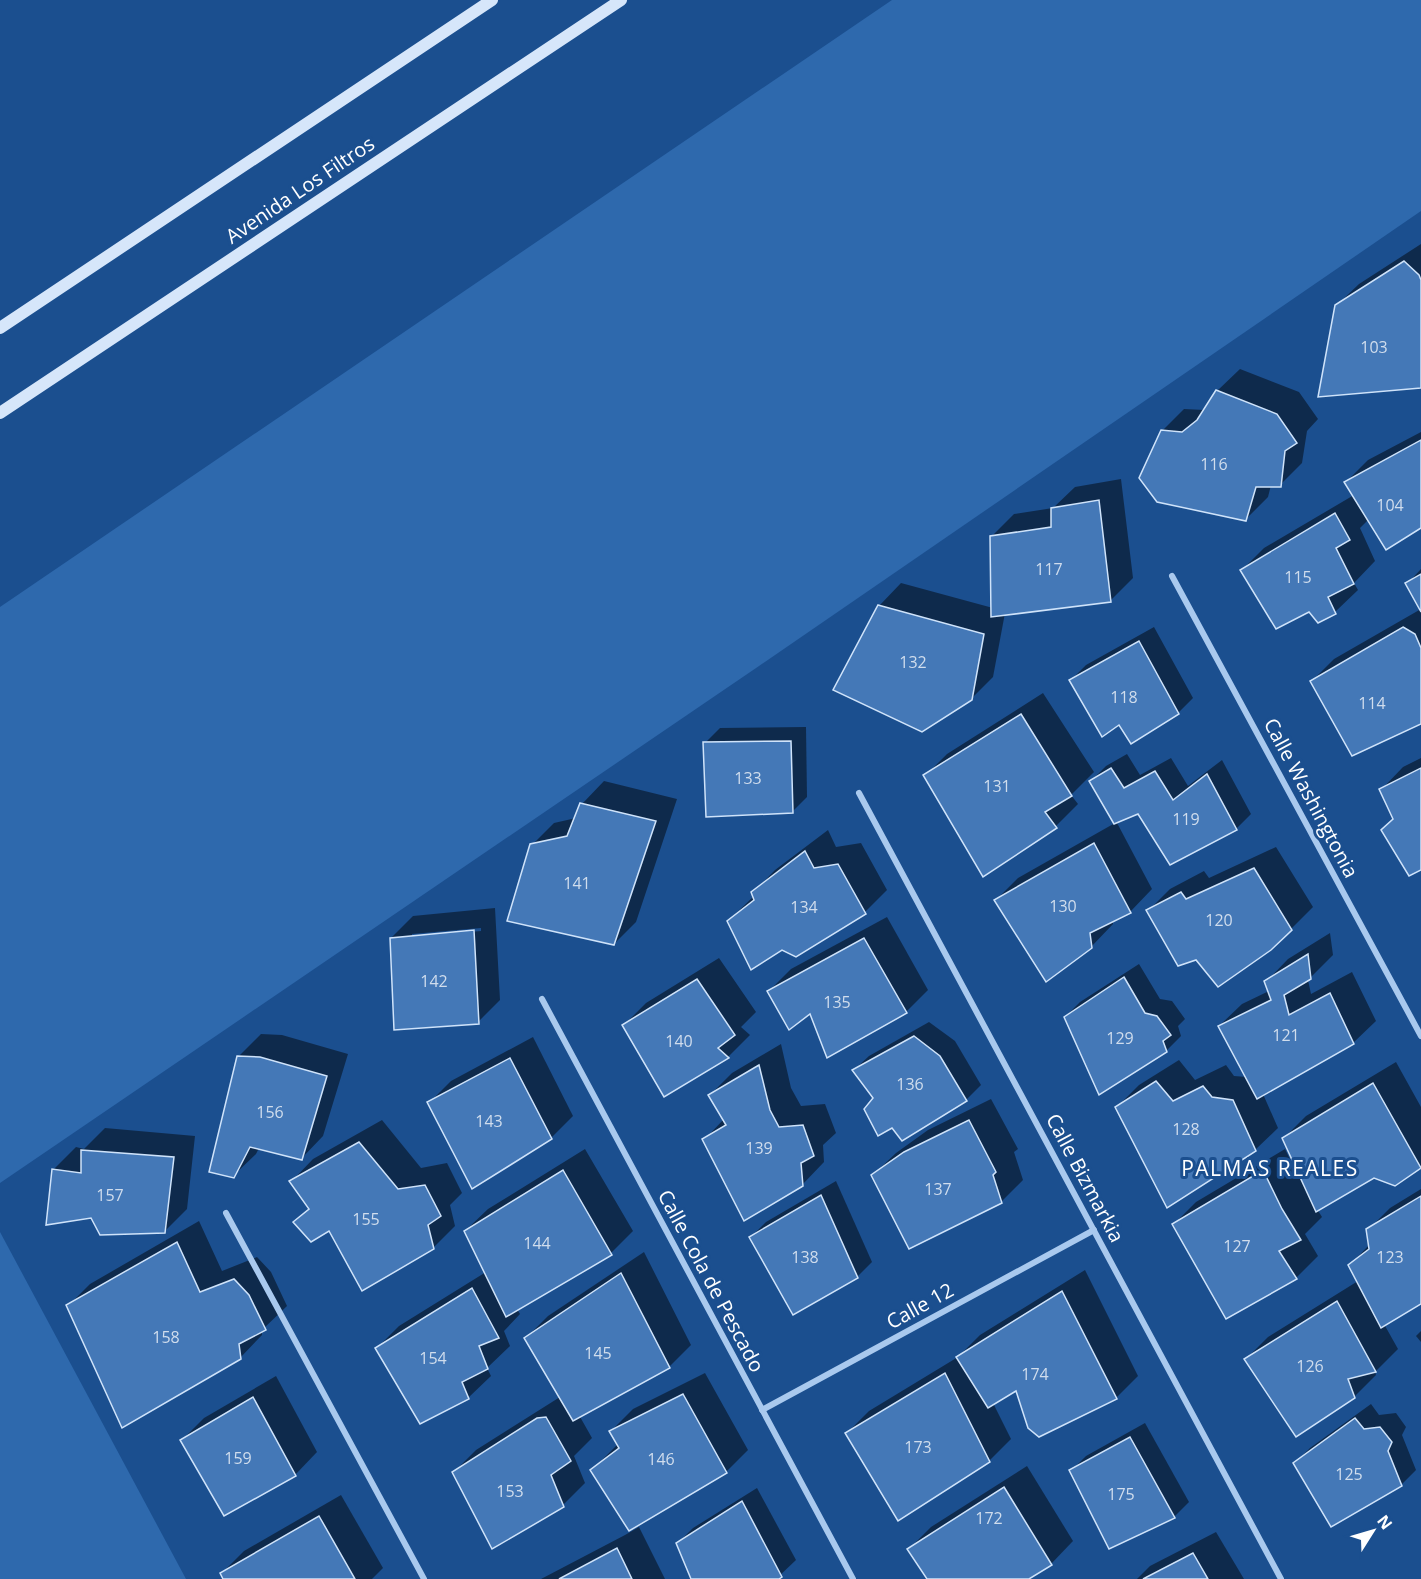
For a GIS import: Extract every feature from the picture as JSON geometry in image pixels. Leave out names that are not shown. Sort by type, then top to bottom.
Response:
[{"type":"main road","points":[[0,328],[492,0]]},
{"type":"main road","name":"Avenida Los Filtros","points":[[0,413],[621,0]]},
{"type":"street","name":"Calle Washingtonia","points":[[1172,576],[1421,1036]]},
{"type":"street","name":"Calle Bizmarkia","points":[[859,793],[1281,1579]]},
{"type":"street","name":"Calle Cola de Pescado","points":[[542,999],[853,1579]]},
{"type":"street","points":[[226,1213],[424,1579]]},
{"type":"street","name":"Calle 12","points":[[762,1410],[1094,1230]]},
{"type":"shaded area","points":[[892,0],[1421,0],[1421,211],[0,1183],[0,607]]},
{"type":"shaded area","points":[[0,1232],[186,1579],[0,1579]]},
{"type":"building","points":[[1404,261],[1419,275],[1421,280],[1421,388],[1318,397],[1335,305]]},
{"type":"building","points":[[1216,390],[1277,414],[1297,443],[1285,451],[1281,487],[1256,487],[1246,521],[1157,502],[1139,478],[1161,430],[1182,432],[1197,420]]},
{"type":"building","points":[[1421,440],[1421,528],[1386,550],[1344,482]]},
{"type":"building","points":[[1099,500],[1111,602],[991,617],[990,536],[1051,527],[1051,508]]},
{"type":"building","points":[[1335,513],[1350,540],[1336,548],[1354,584],[1328,597],[1336,614],[1318,623],[1309,612],[1276,629],[1240,570]]},
{"type":"building","points":[[1421,574],[1421,612],[1405,583]]},
{"type":"building","points":[[878,605],[984,634],[972,700],[922,732],[833,690]]},
{"type":"building","points":[[1403,627],[1415,634],[1421,648],[1421,724],[1352,756],[1310,681]]},
{"type":"building","points":[[1139,641],[1179,714],[1131,744],[1119,725],[1102,737],[1069,680]]},
{"type":"building","points":[[1021,714],[1072,796],[1045,812],[1057,828],[983,877],[923,775]]},
{"type":"building","points":[[791,741],[793,813],[706,817],[703,742]]},
{"type":"building","points":[[1111,768],[1124,788],[1155,771],[1173,800],[1207,774],[1237,830],[1170,865],[1138,814],[1114,824],[1089,781]]},
{"type":"building","points":[[1421,768],[1421,870],[1409,876],[1381,830],[1393,819],[1379,789]]},
{"type":"building","points":[[580,803],[656,821],[614,945],[507,921],[530,844],[567,836]]},
{"type":"building","points":[[1094,843],[1131,913],[1090,933],[1092,948],[1046,982],[994,900]]},
{"type":"building","points":[[805,851],[814,868],[838,864],[866,914],[796,957],[782,950],[751,970],[727,921],[754,900],[751,892]]},
{"type":"building","points":[[1254,868],[1292,930],[1271,950],[1218,987],[1196,960],[1178,966],[1146,910],[1181,892],[1186,899]]},
{"type":"building","points":[[474,930],[479,1024],[394,1030],[390,938]]},
{"type":"building","points":[[864,938],[907,1013],[827,1058],[810,1014],[789,1030],[767,991]]},
{"type":"building","points":[[1308,954],[1311,979],[1284,995],[1289,1015],[1330,993],[1354,1044],[1257,1099],[1218,1026],[1271,1000],[1264,981]]},
{"type":"building","points":[[1124,977],[1145,1013],[1157,1016],[1171,1035],[1163,1041],[1167,1052],[1099,1095],[1064,1017]]},
{"type":"building","points":[[697,979],[735,1035],[718,1048],[729,1058],[664,1097],[622,1025]]},
{"type":"building","points":[[914,1036],[940,1056],[967,1101],[902,1141],[892,1128],[878,1136],[864,1109],[873,1098],[852,1070]]},
{"type":"building","points":[[237,1056],[260,1057],[327,1076],[302,1160],[250,1147],[234,1178],[209,1172]]},
{"type":"building","points":[[510,1058],[552,1139],[472,1189],[427,1102]]},
{"type":"building","points":[[759,1065],[770,1110],[779,1127],[803,1125],[814,1156],[801,1163],[803,1186],[744,1221],[702,1139],[726,1125],[708,1095]]},
{"type":"building","points":[[1156,1081],[1173,1101],[1203,1086],[1212,1097],[1233,1100],[1256,1151],[1167,1208],[1115,1107]]},
{"type":"building","points":[[1373,1083],[1421,1168],[1395,1186],[1374,1178],[1316,1212],[1282,1138]]},
{"type":"building","points":[[969,1120],[996,1172],[993,1175],[1002,1203],[909,1249],[871,1175],[904,1152]]},
{"type":"building","points":[[359,1142],[398,1189],[425,1185],[441,1216],[428,1225],[434,1249],[362,1291],[329,1231],[311,1242],[293,1222],[309,1209],[289,1181]]},
{"type":"building","points":[[81,1150],[174,1157],[165,1233],[100,1235],[91,1218],[46,1225],[52,1169],[81,1173]]},
{"type":"building","points":[[563,1170],[612,1255],[506,1317],[464,1231]]},
{"type":"building","points":[[1263,1170],[1282,1209],[1301,1240],[1279,1251],[1297,1279],[1226,1319],[1172,1224]]},
{"type":"building","points":[[821,1195],[858,1278],[793,1315],[749,1237]]},
{"type":"building","points":[[1421,1196],[1421,1304],[1381,1328],[1348,1265],[1369,1249],[1366,1229]]},
{"type":"building","points":[[177,1242],[200,1292],[234,1279],[249,1295],[266,1330],[239,1344],[241,1359],[122,1428],[66,1305]]},
{"type":"building","points":[[621,1273],[670,1368],[573,1421],[524,1338]]},
{"type":"building","points":[[472,1288],[499,1338],[479,1346],[488,1369],[462,1382],[469,1399],[420,1424],[375,1348]]},
{"type":"building","points":[[1062,1291],[1117,1399],[1039,1437],[1028,1428],[1016,1391],[988,1408],[956,1357]]},
{"type":"building","points":[[1337,1301],[1376,1372],[1348,1379],[1355,1398],[1296,1437],[1244,1359]]},
{"type":"building","points":[[945,1373],[990,1462],[898,1521],[845,1433]]},
{"type":"building","points":[[683,1394],[727,1473],[629,1531],[590,1470],[619,1448],[609,1431]]},
{"type":"building","points":[[253,1397],[296,1476],[224,1516],[180,1440]]},
{"type":"building","points":[[546,1417],[571,1461],[551,1475],[564,1507],[492,1549],[452,1472],[537,1418]]},
{"type":"building","points":[[1355,1418],[1364,1429],[1380,1427],[1392,1442],[1388,1451],[1402,1486],[1331,1527],[1293,1463]]},
{"type":"building","points":[[1130,1437],[1175,1518],[1109,1549],[1069,1470]]},
{"type":"building","points":[[1004,1487],[1052,1565],[1029,1579],[927,1579],[907,1549]]},
{"type":"building","points":[[742,1501],[782,1577],[779,1579],[691,1579],[676,1543]]},
{"type":"building","points":[[319,1516],[355,1579],[223,1579],[220,1573]]},
{"type":"building","points":[[617,1548],[632,1579],[559,1579]]},
{"type":"building","points":[[1193,1553],[1208,1579],[1143,1579]]},
{"type":"district","name":"PALMAS REALES","points":[[1270,1169]]}]
